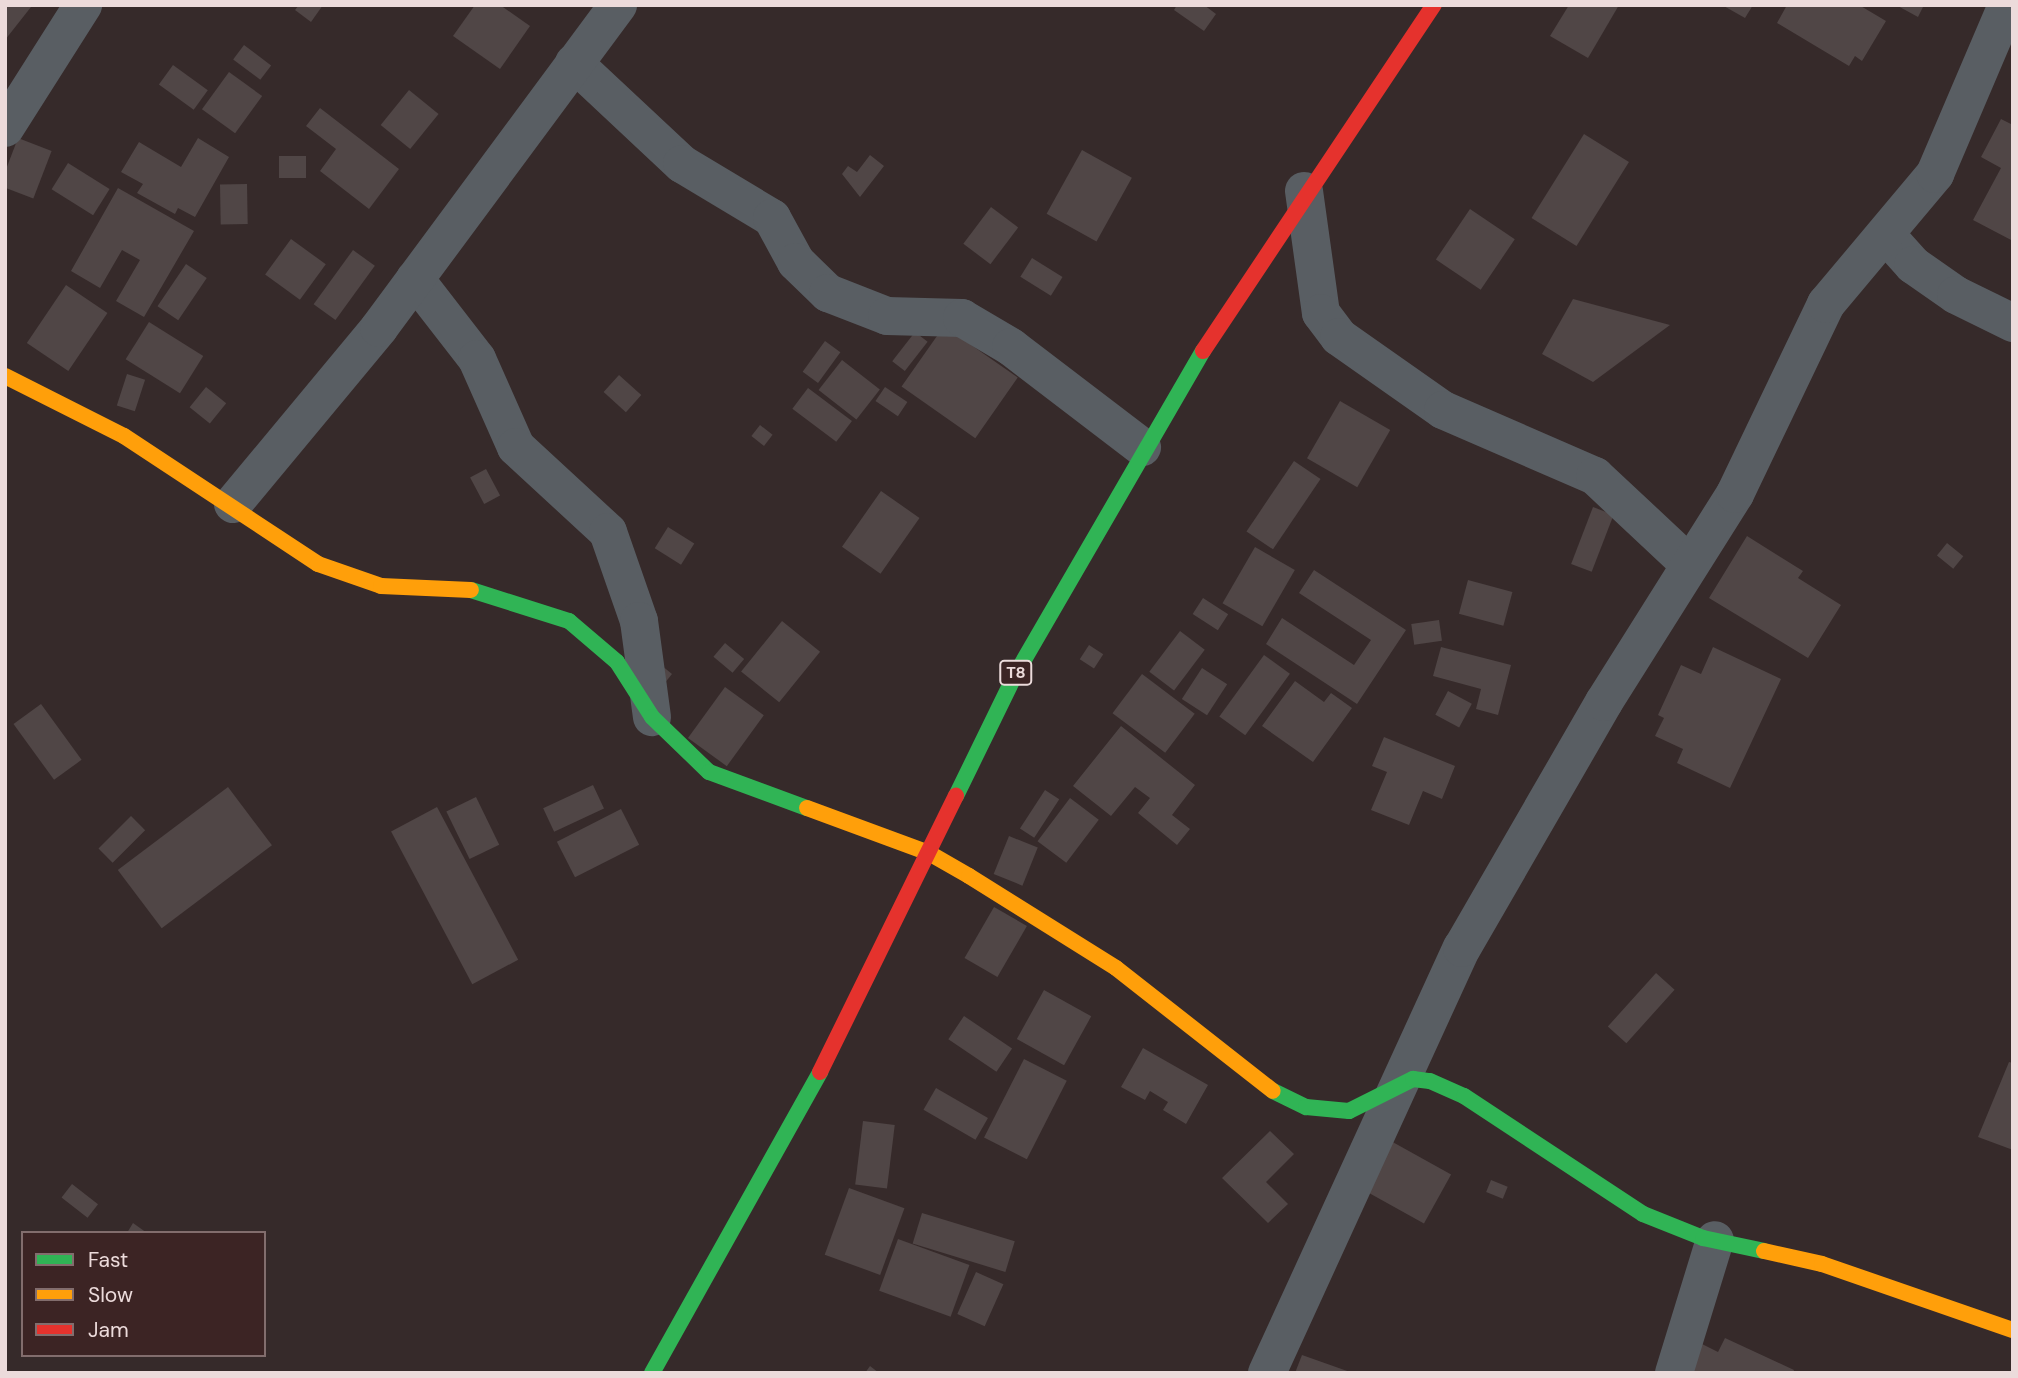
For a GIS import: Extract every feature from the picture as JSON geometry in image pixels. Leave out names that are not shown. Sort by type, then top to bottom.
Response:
[{"type":"main road","name":"T8","points":[[652,1373],[828,1058],[1014,677],[1142,447],[1304,191],[1434,5]]},
{"type":"main road","points":[[5,376],[124,436],[233,504],[318,564],[351,578],[419,591],[488,591],[569,621],[617,662],[652,717],[709,772],[929,853],[1096,954],[1277,1094],[1306,1107],[1349,1111],[1397,1086],[1421,1079],[1464,1096],[1643,1214],[1716,1240],[1811,1261],[2013,1330]]},
{"type":"street","points":[[5,128],[83,5]]},
{"type":"street","points":[[233,504],[415,279],[618,5]]},
{"type":"street","points":[[1267,1373],[1462,948],[1688,563],[1735,494],[1826,304],[1887,236],[1935,174],[2007,5]]},
{"type":"street","points":[[574,63],[682,164],[772,218],[796,262],[828,293],[887,316],[962,318],[1011,346],[1142,447]]},
{"type":"street","points":[[1304,191],[1321,313],[1339,337],[1443,410],[1595,476],[1688,563]]},
{"type":"street","points":[[1887,236],[1945,287],[2013,323]]},
{"type":"street","points":[[415,279],[477,359],[516,447],[608,532],[639,621],[652,717]]},
{"type":"street","points":[[1674,1373],[1716,1240]]},
{"type":"building","points":[[5,5],[31,7],[5,40]]},
{"type":"building","points":[[299,5],[323,5],[311,22],[295,10]]},
{"type":"building","points":[[475,5],[500,5],[530,26],[500,69],[453,36]]},
{"type":"building","points":[[1177,5],[1204,5],[1216,14],[1204,31],[1174,10]]},
{"type":"building","points":[[1569,5],[1619,5],[1588,58],[1550,36]]},
{"type":"building","points":[[1722,5],[1753,5],[1745,18]]},
{"type":"building","points":[[1787,5],[1859,5],[1886,21],[1862,61],[1855,56],[1849,66],[1777,23]]},
{"type":"building","points":[[1896,5],[1924,5],[1918,17]]},
{"type":"building","points":[[244,45],[271,65],[260,80],[233,59]]},
{"type":"building","points":[[173,65],[208,90],[194,110],[159,84]]},
{"type":"building","points":[[229,72],[262,96],[235,133],[202,109]]},
{"type":"building","points":[[409,90],[439,114],[410,149],[381,125]]},
{"type":"building","points":[[320,108],[399,169],[369,209],[320,171],[336,149],[306,126]]},
{"type":"building","points":[[2001,119],[2013,125],[2013,241],[1973,220],[2001,168],[1981,157]]},
{"type":"building","points":[[1584,134],[1629,162],[1576,246],[1532,218]]},
{"type":"building","points":[[18,138],[52,151],[33,199],[5,188],[5,172]]},
{"type":"building","points":[[198,138],[229,157],[195,217],[178,208],[175,214],[137,193],[143,184],[121,172],[139,142],[181,167]]},
{"type":"building","points":[[1082,150],[1132,178],[1096,241],[1047,214]]},
{"type":"building","points":[[870,155],[884,166],[860,197],[842,174],[848,166],[857,172]]},
{"type":"building","points":[[279,156],[306,156],[306,178],[279,178]]},
{"type":"building","points":[[68,163],[110,189],[93,215],[52,189]]},
{"type":"building","points":[[220,184],[247,184],[248,224],[221,224]]},
{"type":"building","points":[[118,188],[194,231],[144,317],[116,301],[140,260],[122,250],[100,288],[71,271]]},
{"type":"building","points":[[991,207],[1018,227],[990,264],[963,244]]},
{"type":"building","points":[[1470,209],[1515,239],[1481,290],[1436,260]]},
{"type":"building","points":[[291,239],[326,264],[300,300],[265,275]]},
{"type":"building","points":[[353,250],[375,266],[335,320],[314,304]]},
{"type":"building","points":[[1032,258],[1063,277],[1051,296],[1020,277]]},
{"type":"building","points":[[186,264],[207,278],[178,320],[157,306]]},
{"type":"building","points":[[66,285],[107,313],[68,371],[27,343]]},
{"type":"building","points":[[1573,299],[1670,325],[1593,382],[1542,354]]},
{"type":"building","points":[[149,322],[203,356],[180,393],[126,359]]},
{"type":"building","points":[[944,326],[1018,378],[975,438],[902,387]]},
{"type":"building","points":[[915,332],[928,342],[905,371],[892,361]]},
{"type":"building","points":[[825,341],[840,352],[818,383],[803,372]]},
{"type":"building","points":[[842,360],[880,390],[856,419],[819,390]]},
{"type":"building","points":[[127,374],[145,380],[135,411],[117,405]]},
{"type":"building","points":[[619,375],[641,395],[626,412],[604,392]]},
{"type":"building","points":[[206,387],[226,403],[210,424],[190,407]]},
{"type":"building","points":[[885,387],[907,402],[898,416],[875,401]]},
{"type":"building","points":[[808,388],[852,421],[836,442],[792,409]]},
{"type":"building","points":[[1340,401],[1390,430],[1357,487],[1307,458]]},
{"type":"building","points":[[760,425],[773,435],[764,446],[751,436]]},
{"type":"building","points":[[1294,461],[1321,479],[1273,549],[1246,531]]},
{"type":"building","points":[[486,469],[500,495],[484,504],[470,477]]},
{"type":"building","points":[[881,491],[920,518],[880,574],[842,547]]},
{"type":"building","points":[[1593,507],[1614,515],[1592,572],[1571,564]]},
{"type":"building","points":[[668,527],[694,543],[681,565],[655,548]]},
{"type":"building","points":[[1747,536],[1803,571],[1798,578],[1841,605],[1808,658],[1709,598]]},
{"type":"building","points":[[1947,543],[1963,556],[1953,569],[1937,555]]},
{"type":"building","points":[[1255,547],[1295,570],[1262,626],[1222,603]]},
{"type":"building","points":[[1314,570],[1406,630],[1357,704],[1266,644],[1282,618],[1354,665],[1371,640],[1299,593]]},
{"type":"building","points":[[1468,580],[1512,592],[1503,626],[1459,614]]},
{"type":"building","points":[[1203,598],[1228,614],[1218,630],[1193,614]]},
{"type":"building","points":[[1439,620],[1442,641],[1414,645],[1411,624]]},
{"type":"building","points":[[782,621],[820,652],[779,702],[741,672]]},
{"type":"building","points":[[1180,631],[1205,650],[1174,690],[1149,672]]},
{"type":"building","points":[[725,643],[744,659],[733,673],[713,657]]},
{"type":"building","points":[[1089,645],[1103,654],[1094,669],[1080,659]]},
{"type":"building","points":[[1441,647],[1511,665],[1498,715],[1476,709],[1481,689],[1433,676]]},
{"type":"building","points":[[1713,647],[1781,679],[1730,788],[1677,763],[1683,749],[1655,736],[1664,718],[1658,715],[1681,665],[1701,674]]},
{"type":"building","points":[[1264,655],[1290,674],[1245,735],[1219,716]]},
{"type":"building","points":[[661,665],[672,674],[660,689]]},
{"type":"building","points":[[1202,668],[1227,684],[1207,715],[1182,699]]},
{"type":"building","points":[[1142,674],[1195,714],[1165,753],[1113,713]]},
{"type":"building","points":[[1295,681],[1324,702],[1331,693],[1352,708],[1313,762],[1262,726]]},
{"type":"building","points":[[725,687],[764,715],[727,766],[688,738]]},
{"type":"building","points":[[1448,691],[1472,704],[1459,728],[1435,715]]},
{"type":"building","points":[[41,704],[82,760],[54,780],[13,724]]},
{"type":"building","points":[[1121,726],[1195,785],[1172,815],[1190,829],[1177,845],[1138,813],[1150,798],[1135,787],[1111,816],[1073,786]]},
{"type":"building","points":[[1384,737],[1455,766],[1442,799],[1423,791],[1409,825],[1371,810],[1387,772],[1372,766]]},
{"type":"building","points":[[593,785],[604,809],[554,832],[543,808]]},
{"type":"building","points":[[228,787],[272,845],[162,928],[118,870]]},
{"type":"building","points":[[1045,790],[1059,799],[1034,838],[1020,829]]},
{"type":"building","points":[[476,797],[499,845],[470,859],[446,811]]},
{"type":"building","points":[[1070,798],[1099,820],[1066,863],[1038,841]]},
{"type":"building","points":[[437,807],[518,960],[472,984],[391,831]]},
{"type":"building","points":[[621,809],[639,845],[575,877],[557,842]]},
{"type":"building","points":[[131,816],[145,830],[113,863],[98,849]]},
{"type":"building","points":[[1009,836],[1038,848],[1022,886],[994,874]]},
{"type":"building","points":[[994,907],[1027,926],[997,977],[964,958]]},
{"type":"building","points":[[1656,973],[1675,990],[1626,1043],[1608,1027]]},
{"type":"building","points":[[1044,990],[1091,1016],[1064,1065],[1017,1039]]},
{"type":"building","points":[[964,1016],[1012,1048],[996,1072],[948,1039]]},
{"type":"building","points":[[1143,1048],[1208,1085],[1186,1124],[1163,1110],[1168,1102],[1150,1091],[1145,1100],[1121,1087]]},
{"type":"building","points":[[1024,1059],[1067,1081],[1027,1159],[984,1137]]},
{"type":"building","points":[[2009,1062],[2013,1063],[2013,1150],[1978,1137]]},
{"type":"building","points":[[936,1088],[988,1118],[975,1140],[924,1110]]},
{"type":"building","points":[[863,1121],[895,1125],[887,1188],[855,1185]]},
{"type":"building","points":[[1270,1131],[1294,1154],[1266,1182],[1288,1204],[1268,1223],[1222,1178]]},
{"type":"building","points":[[1389,1140],[1451,1174],[1424,1223],[1362,1189]]},
{"type":"building","points":[[1491,1180],[1508,1187],[1503,1199],[1486,1192]]},
{"type":"building","points":[[72,1184],[98,1204],[88,1218],[62,1197]]},
{"type":"building","points":[[849,1188],[904,1208],[880,1275],[825,1255]]},
{"type":"building","points":[[922,1213],[1015,1241],[1005,1272],[913,1244]]},
{"type":"building","points":[[133,1223],[144,1231],[128,1231]]},
{"type":"building","points":[[898,1239],[969,1265],[951,1317],[879,1291]]},
{"type":"building","points":[[976,1272],[1003,1284],[985,1326],[957,1314]]},
{"type":"building","points":[[1725,1338],[1794,1370],[1793,1373],[1689,1373],[1702,1344],[1718,1352]]},
{"type":"building","points":[[1302,1355],[1350,1372],[1350,1373],[1295,1373]]},
{"type":"building","points":[[870,1366],[879,1373],[865,1373]]},
{"type":"traffic: fast","points":[[956,796],[1014,677],[1203,351]]},
{"type":"traffic: fast","points":[[471,590],[569,621],[617,662],[652,717],[709,772],[807,808]]},
{"type":"traffic: fast","points":[[652,1373],[820,1072]]},
{"type":"traffic: fast","points":[[1273,1091],[1306,1107],[1349,1111],[1413,1079],[1430,1081],[1464,1096],[1643,1214],[1703,1238],[1764,1251]]},
{"type":"traffic: slow","points":[[5,376],[124,436],[318,564],[381,586],[471,590]]},
{"type":"traffic: slow","points":[[807,808],[929,853],[969,876],[1116,968],[1273,1091]]},
{"type":"traffic: slow","points":[[1764,1251],[1822,1264],[2013,1330]]},
{"type":"traffic: jam","points":[[1203,351],[1434,5]]},
{"type":"traffic: jam","points":[[820,1072],[956,796]]}]
